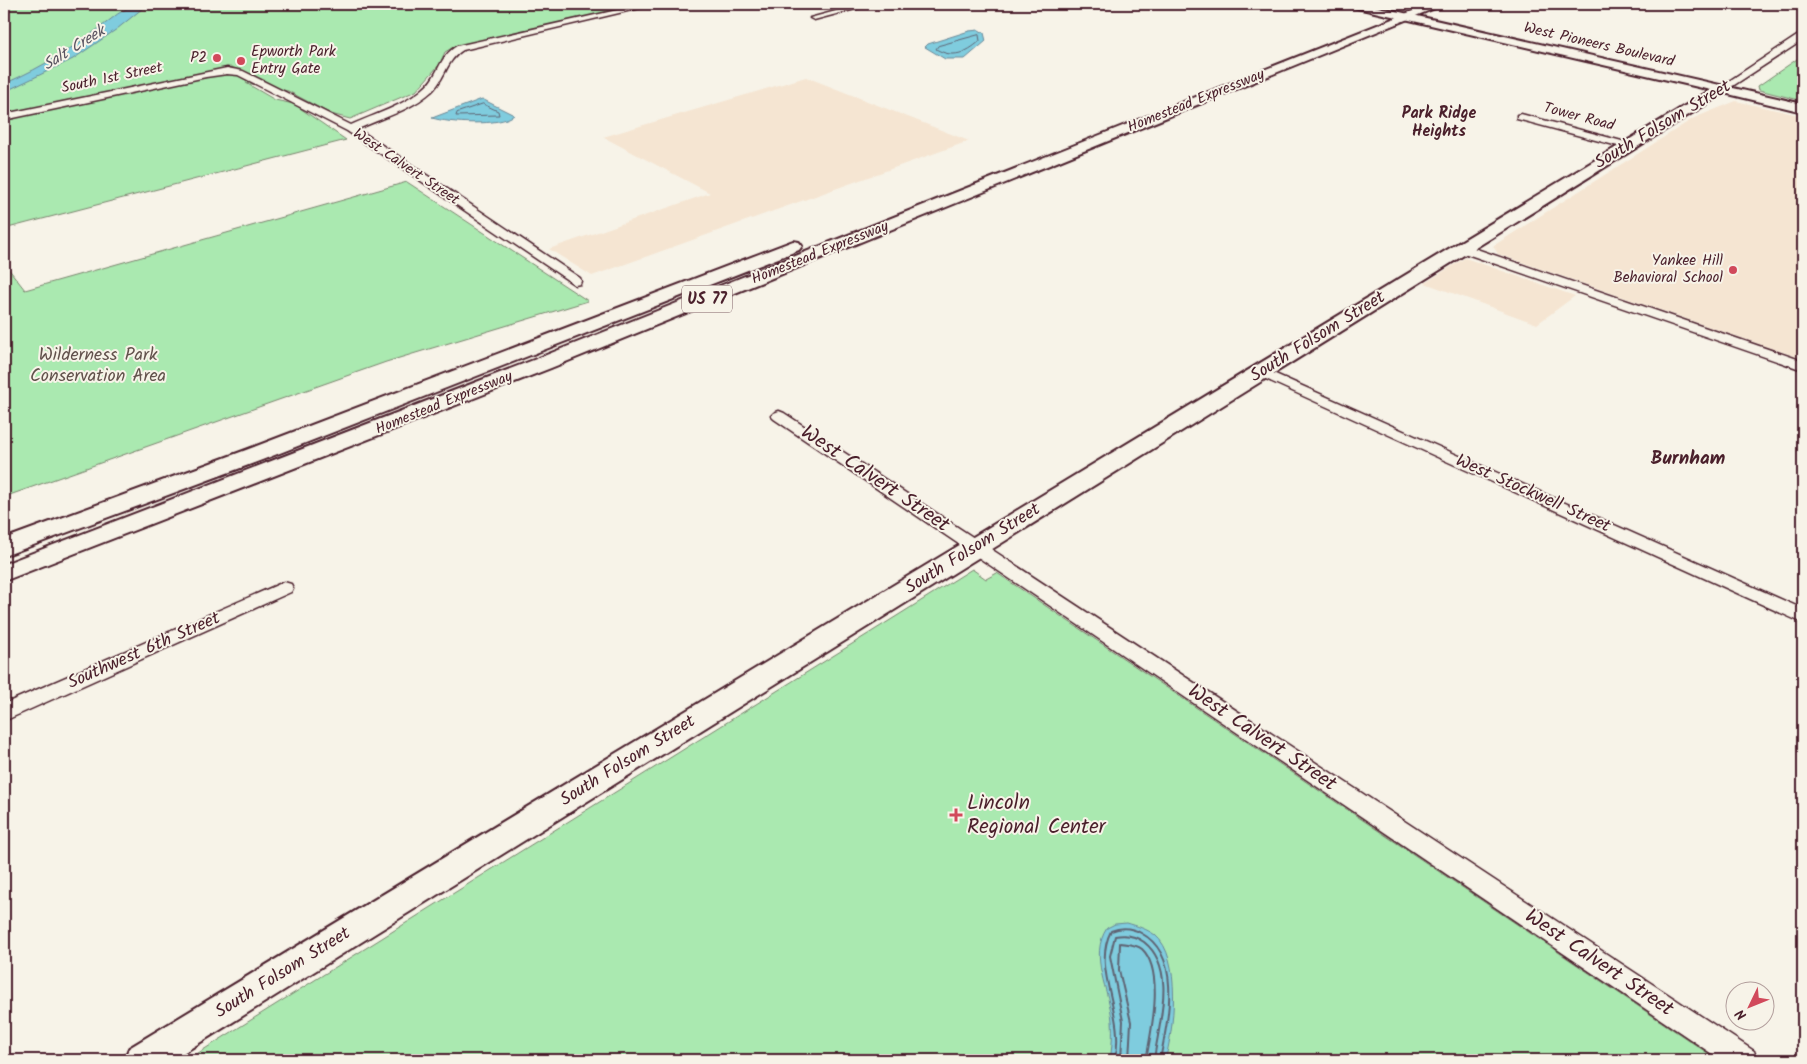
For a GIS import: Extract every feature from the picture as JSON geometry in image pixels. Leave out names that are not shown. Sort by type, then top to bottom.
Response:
[{"type":"highway","name":"Homestead Expressway","points":[[4,548],[616,315],[1402,11],[1439,4]]},
{"type":"highway","name":"Homestead Expressway","points":[[4,573],[267,473],[580,350],[1402,11]]},
{"type":"main road","name":"West Pioneers Boulevard","points":[[1353,4],[1402,11]]},
{"type":"main road","name":"West Pioneers Boulevard","points":[[1368,4],[1803,108]]},
{"type":"main road","name":"South Folsom Street","points":[[141,1060],[1722,90]]},
{"type":"street","points":[[351,129],[429,89],[440,73],[447,56],[460,48],[653,4]]},
{"type":"street","points":[[814,18],[870,4]]},
{"type":"street","name":"South Folsom Street","points":[[1722,90],[1803,36]]},
{"type":"street","name":"West Calvert Street","points":[[228,71],[248,76],[351,129],[576,281]]},
{"type":"street","name":"South 1st Street","points":[[4,117],[228,71]]},
{"type":"street","name":"Tower Road","points":[[1521,116],[1629,146]]},
{"type":"street","points":[[1462,248],[1803,366]]},
{"type":"street","name":"West Stockwell Street","points":[[1262,372],[1803,617]]},
{"type":"street","name":"West Calvert Street","points":[[779,416],[1744,1060]]},
{"type":"street","name":"Southwest 6th Street","points":[[4,713],[284,588]]},
{"type":"shaded area","points":[[806,77],[969,141],[592,276],[549,249],[710,193],[603,137]]},
{"type":"shaded area","points":[[1736,101],[1803,116],[1803,355],[1800,358],[1498,254],[1493,246],[1694,118]]},
{"type":"shaded area","points":[[1465,258],[1575,296],[1537,324],[1425,283]]},
{"type":"green space","points":[[4,4],[648,4],[452,48],[445,52],[439,65],[416,91],[350,119],[331,114],[288,91],[246,83],[275,100],[294,104],[346,140],[4,229],[4,119],[181,81],[210,77],[205,76],[237,69],[231,67],[4,115]]},
{"type":"green space","points":[[1803,55],[1803,101],[1759,90],[1758,86]]},
{"type":"green space","name":"Wilderness Park Conservation Area","points":[[407,182],[588,301],[386,362],[4,497],[4,263],[25,290]]},
{"type":"green space","name":"Lincoln Regional Center","points":[[972,569],[986,579],[997,573],[1718,1060],[187,1060]]},
{"type":"water","name":"Salt Creek","points":[[134,4],[148,4],[117,29],[73,59],[4,92],[4,84],[62,54]]},
{"type":"water","points":[[979,30],[984,33],[986,41],[965,59],[945,59],[925,47],[928,44],[969,31]]},
{"type":"water","points":[[482,99],[514,115],[507,119],[486,123],[432,118]]},
{"type":"water","points":[[1127,923],[1145,929],[1155,935],[1164,945],[1169,960],[1174,995],[1171,1031],[1165,1060],[1110,1060],[1112,1021],[1099,950],[1107,928],[1115,924]]},
{"type":"place","name":"P2","points":[[217,58]]},
{"type":"place","name":"Epworth Park Entry Gate","points":[[241,61]]},
{"type":"place","name":"Yankee Hill Behavioral School","points":[[1733,270]]},
{"type":"place","name":"Lincoln Regional Center","points":[[956,815]]},
{"type":"district","name":"Park Ridge Heights","points":[[1439,122]]},
{"type":"district","name":"Burnham","points":[[1688,459]]}]
